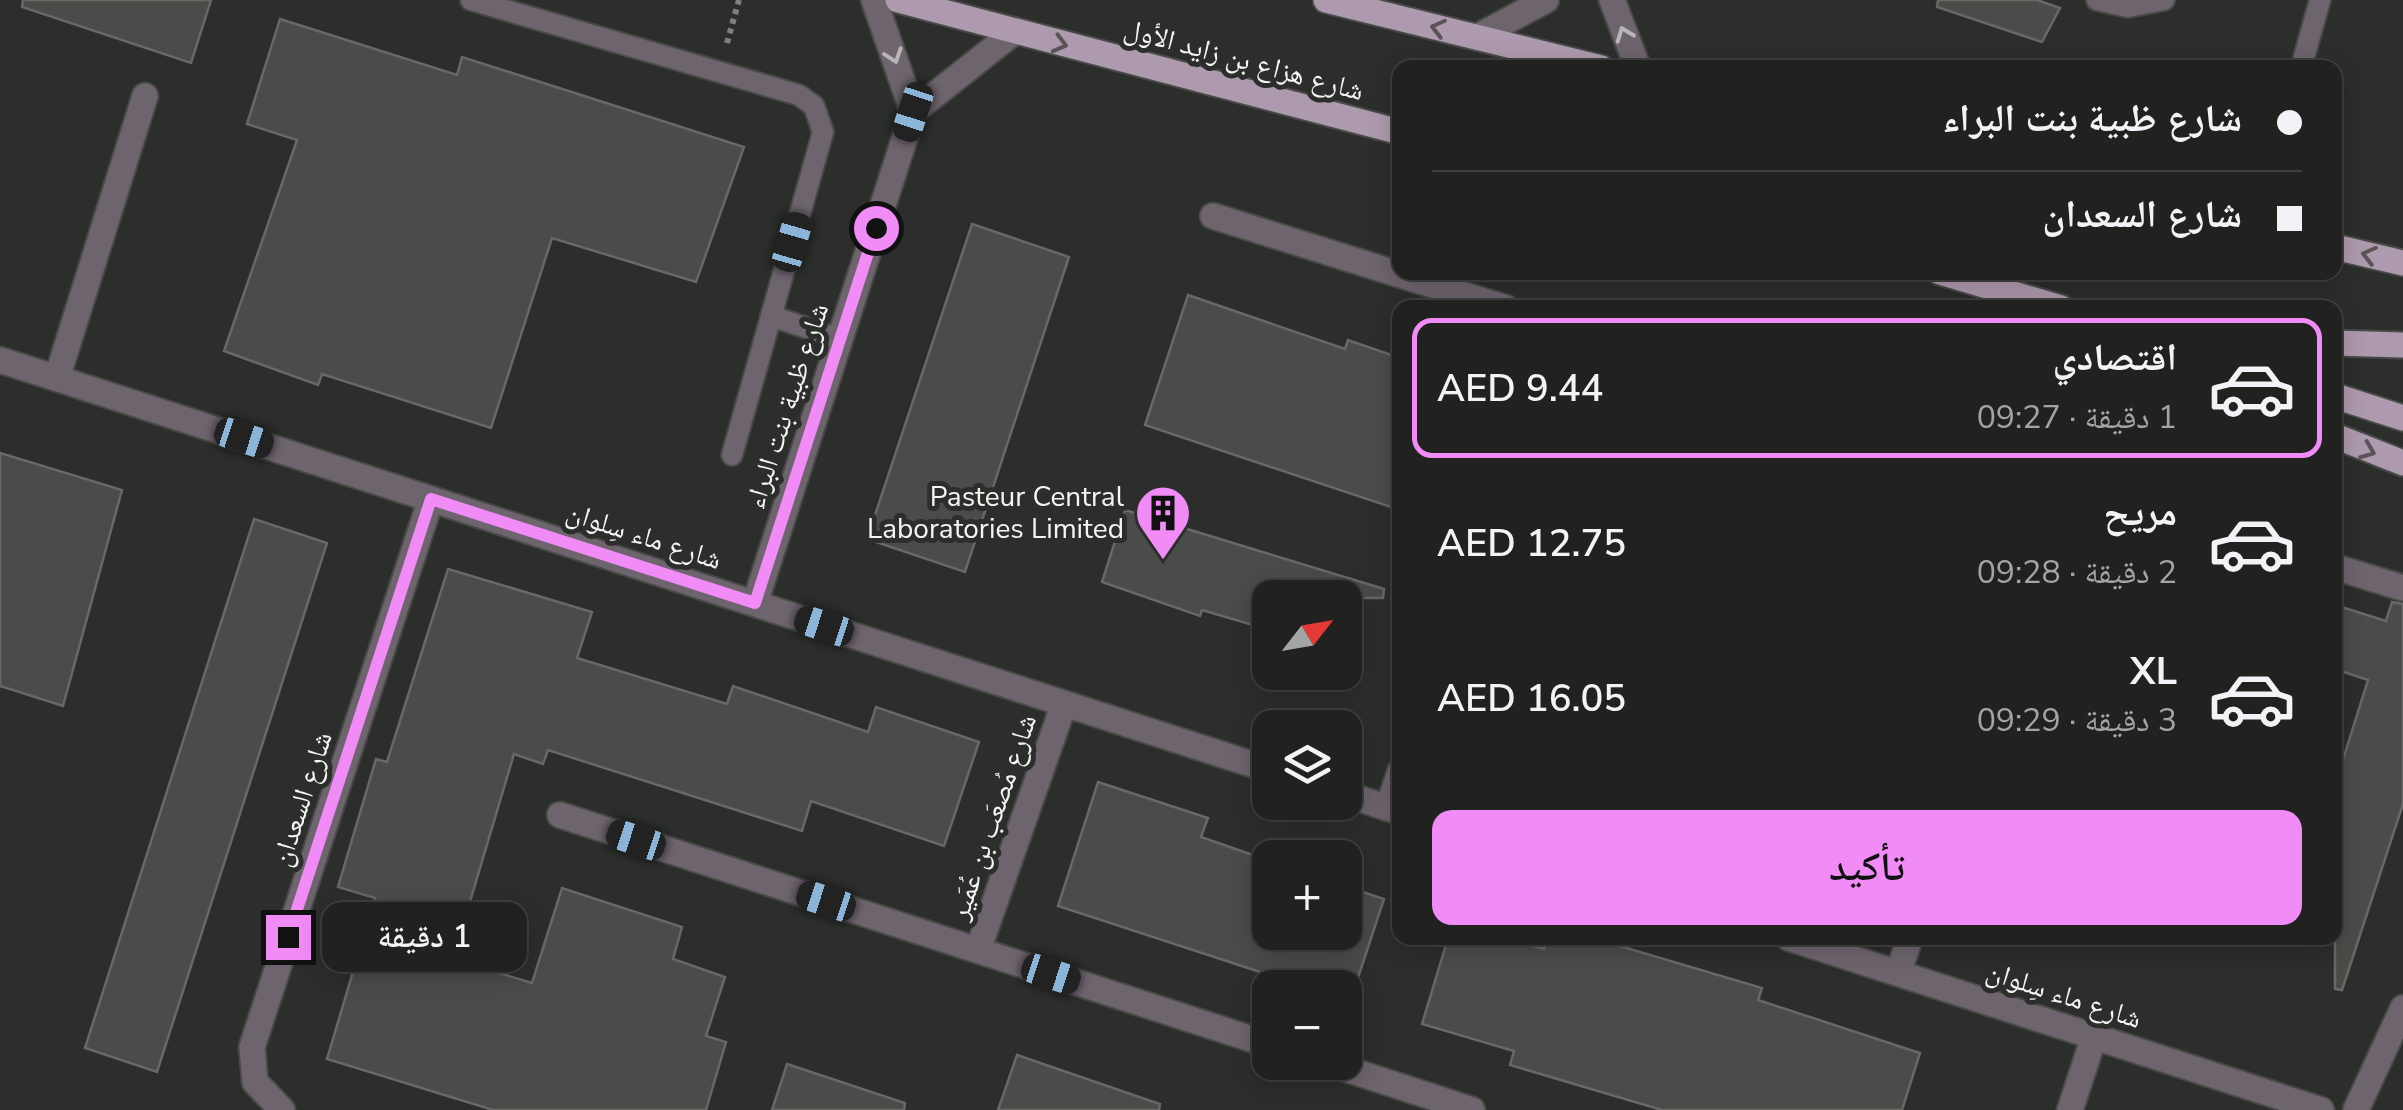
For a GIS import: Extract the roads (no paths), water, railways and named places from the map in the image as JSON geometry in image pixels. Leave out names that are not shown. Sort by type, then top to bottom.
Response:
[{"type":"main road","name":"شارع هزاع بن زايد الأول","points":[[898,0],[1392,130]]},
{"type":"main road","points":[[1326,0],[1568,60]]},
{"type":"main road","points":[[2342,249],[2403,264]]},
{"type":"main road","points":[[1961,280],[2009,298]]},
{"type":"main road","points":[[2342,343],[2403,345]]},
{"type":"main road","points":[[2342,398],[2403,418]]},
{"type":"main road","points":[[2342,439],[2403,463]]},
{"type":"street","points":[[874,0],[913,112],[1014,32]]},
{"type":"street","points":[[1477,38],[1546,0]]},
{"type":"street","points":[[1612,0],[1635,60]]},
{"type":"street","points":[[58,378],[146,96]]},
{"type":"street","name":"شارع ظبية بنت البراء","points":[[755,603],[913,112]]},
{"type":"street","points":[[1213,216],[1392,272]]},
{"type":"street","points":[[1417,280],[1481,300]]},
{"type":"street","name":"شارع ماء سِلوان","points":[[0,360],[1252,764]]},
{"type":"street","name":"شارع السعدان","points":[[272,1106],[255,1082],[252,1047],[431,499]]},
{"type":"street","points":[[2342,569],[2403,588]]},
{"type":"street","name":"شارع مُصعَب بن عُمَير","points":[[978,950],[1064,704]]},
{"type":"street","points":[[1362,800],[1392,809]]},
{"type":"street","name":"شارع مُصعَب بن عُمَير","points":[[560,815],[1252,1039]]},
{"type":"street","name":"شارع ماء سِلوان","points":[[1810,945],[2321,1110]]},
{"type":"street","points":[[1898,973],[1908,945]]},
{"type":"street","points":[[2356,1110],[2403,1008]]},
{"type":"street","points":[[2070,1110],[2094,1036]]},
{"type":"street","points":[[1362,1074],[1472,1110]]},
{"type":"lane","points":[[472,0],[800,95],[814,106],[823,132],[732,455]]},
{"type":"lane","points":[[2097,0],[2128,7],[2164,0]]},
{"type":"lane","points":[[2302,60],[2320,0]]},
{"type":"lane","points":[[771,316],[840,339]]},
{"type":"place","name":"Pasteur Central Laboratories Limited","points":[[1163,562]]}]
